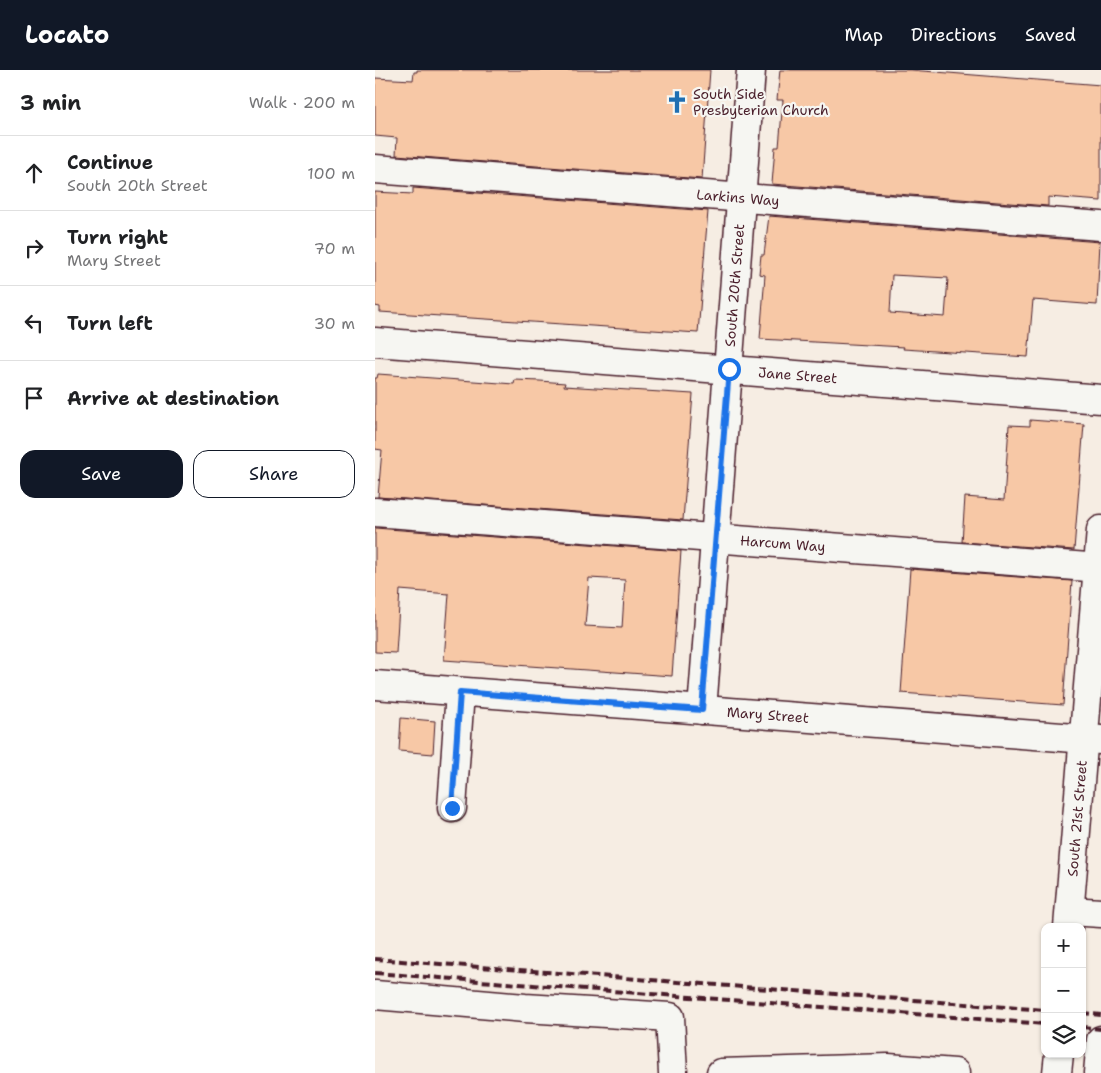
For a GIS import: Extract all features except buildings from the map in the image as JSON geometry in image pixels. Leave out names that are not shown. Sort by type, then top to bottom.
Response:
[{"type":"street","name":"South 20th Street","points":[[702,710],[751,70]]},
{"type":"street","name":"Larkins Way","points":[[375,170],[1101,226]]},
{"type":"street","name":"Jane Street","points":[[375,342],[1101,399]]},
{"type":"street","name":"Harcum Way","points":[[375,512],[1099,568]]},
{"type":"street","name":"South 21st Street","points":[[1069,919],[1092,740],[1101,530]]},
{"type":"street","name":"Mary Street","points":[[375,685],[1092,740]]},
{"type":"street","points":[[452,808],[460,692]]},
{"type":"street","points":[[1069,919],[1101,913]]},
{"type":"street","points":[[375,995],[525,1008],[670,1017],[673,1073]]},
{"type":"street","points":[[1098,1073],[1101,1040]]},
{"type":"street","points":[[1057,1073],[1059,1058]]},
{"type":"street","points":[[721,1073],[888,1070],[955,1073]]},
{"type":"railway","points":[[375,959],[1041,1010]]},
{"type":"railway","points":[[375,973],[1041,1024]]},
{"type":"railway","points":[[1086,1013],[1101,1015]]},
{"type":"railway","points":[[1086,1027],[1101,1029]]},
{"type":"place","name":"South Side Presbyterian Church","points":[[677,102]]},
{"type":"route","points":[[452,808],[460,692],[702,710],[729,369]]}]
